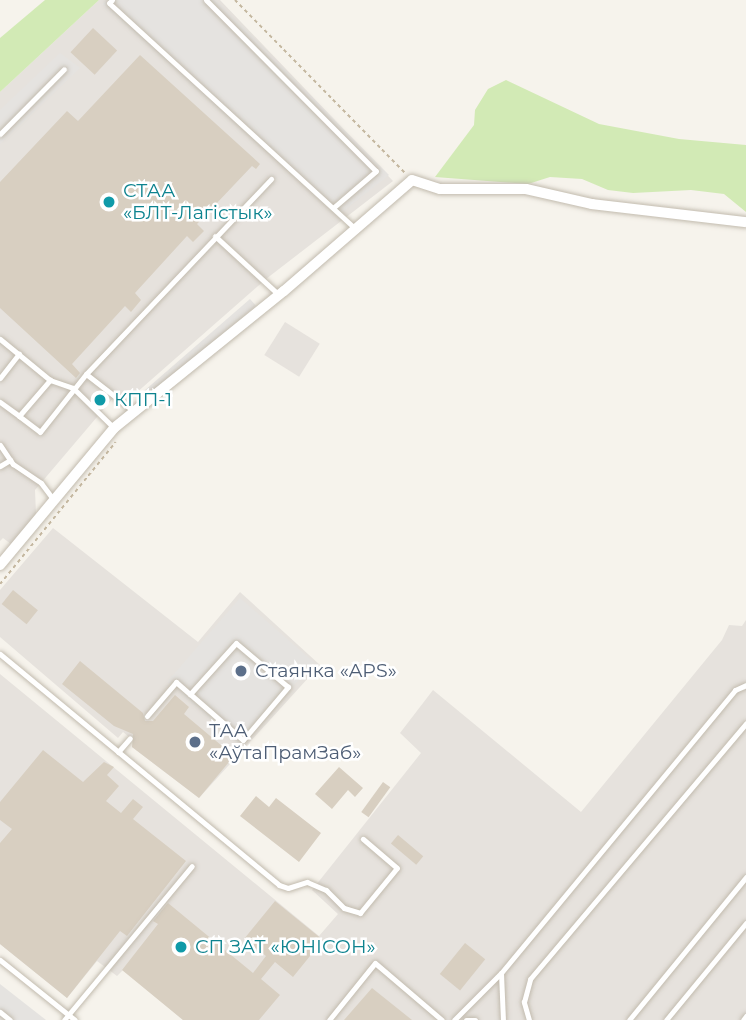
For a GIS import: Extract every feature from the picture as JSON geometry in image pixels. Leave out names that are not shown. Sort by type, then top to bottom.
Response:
[{"type":"street","points":[[0,565],[114,428],[279,295],[412,180],[440,189],[526,189],[592,204],[746,222]]},
{"type":"lane","points":[[112,0],[109,3],[357,230]]},
{"type":"lane","points":[[206,0],[376,171],[334,207]]},
{"type":"lane","points":[[0,134],[64,69]]},
{"type":"lane","points":[[0,402],[40,432],[86,374],[271,179]]},
{"type":"lane","points":[[215,236],[279,295]]},
{"type":"lane","points":[[0,339],[50,380],[74,388],[114,428]]},
{"type":"lane","points":[[0,378],[19,354]]},
{"type":"lane","points":[[86,374],[135,412]]},
{"type":"lane","points":[[19,416],[50,380]]},
{"type":"lane","points":[[0,445],[10,460],[41,483],[53,499]]},
{"type":"lane","points":[[0,466],[10,460]]},
{"type":"lane","points":[[147,716],[176,682],[243,740],[288,687],[236,643],[190,694]]},
{"type":"lane","points":[[0,654],[279,886],[288,888],[307,882],[326,890],[344,908],[360,913],[397,868],[363,839]]},
{"type":"lane","points":[[454,1020],[501,973],[735,690],[746,685]]},
{"type":"lane","points":[[529,1020],[524,1002],[530,979],[746,723]]},
{"type":"lane","points":[[118,752],[130,738]]},
{"type":"lane","points":[[64,1020],[73,1018],[192,866]]},
{"type":"lane","points":[[629,1020],[746,877]]},
{"type":"lane","points":[[666,1020],[746,923]]},
{"type":"lane","points":[[0,960],[73,1018]]},
{"type":"lane","points":[[329,1020],[375,963],[442,1020]]},
{"type":"lane","points":[[501,973],[503,1020]]},
{"type":"lane","points":[[0,1012],[10,1020]]},
{"type":"lane","points":[[466,1020],[475,1020]]},
{"type":"path","points":[[235,0],[412,180]]},
{"type":"path","points":[[0,584],[116,444],[114,428]]},
{"type":"shaded area","points":[[99,0],[220,0],[393,181],[266,279],[135,394],[114,397],[35,490],[36,514],[11,544],[3,538],[0,541],[0,92]]},
{"type":"shaded area","points":[[107,0],[216,0],[389,175],[337,216],[102,4]]},
{"type":"shaded area","points":[[60,53],[80,68],[0,144],[0,110]]},
{"type":"shaded area","points":[[250,299],[256,306],[150,398],[144,391]]},
{"type":"shaded area","points":[[285,322],[320,344],[299,377],[264,355]]},
{"type":"shaded area","points":[[53,528],[198,642],[240,592],[320,665],[199,798],[132,747],[135,742],[123,732],[118,738],[0,637],[0,590]]},
{"type":"shaded area","name":"Стаянка «APS»","points":[[240,598],[314,662],[241,746],[167,682]]},
{"type":"shaded area","points":[[746,620],[746,1020],[183,1020],[123,970],[117,976],[97,961],[67,998],[0,944],[0,674],[319,936],[338,914],[312,890],[421,753],[400,733],[433,690],[581,812],[722,640],[729,625],[742,626]]},
{"type":"shaded area","points":[[0,984],[46,1020],[0,1020]]},
{"type":"green space","points":[[45,0],[99,0],[0,92],[0,38]]},
{"type":"green space","points":[[506,80],[599,124],[679,139],[746,145],[746,212],[724,194],[691,190],[633,193],[608,190],[582,179],[550,177],[528,184],[435,177],[474,125],[475,110],[488,89]]},
{"type":"building","points":[[93,28],[117,51],[95,75],[70,52]]},
{"type":"building","name":"СТАА «БЛТ-Лагістык»","points":[[140,55],[260,164],[256,169],[252,166],[197,224],[204,231],[193,242],[187,236],[135,293],[141,300],[131,312],[125,306],[72,364],[80,373],[76,378],[0,308],[0,182],[67,111],[78,121]]},
{"type":"building","points":[[13,590],[38,610],[27,624],[2,604]]},
{"type":"building","points":[[80,661],[143,713],[145,721],[153,721],[175,695],[189,707],[184,714],[234,756],[199,798],[132,747],[133,734],[114,726],[62,684]]},
{"type":"building","points":[[43,750],[83,782],[104,762],[114,767],[107,775],[119,786],[106,801],[121,813],[133,799],[143,807],[133,819],[186,861],[127,936],[120,931],[67,998],[0,944],[0,843],[12,829],[0,820],[0,802]]},
{"type":"building","points":[[339,767],[363,788],[355,797],[348,790],[332,809],[315,794]]},
{"type":"building","points":[[383,782],[390,787],[369,817],[361,812]]},
{"type":"building","points":[[256,796],[269,807],[276,798],[321,833],[299,862],[240,816]]},
{"type":"building","points":[[398,835],[423,856],[416,865],[391,843]]},
{"type":"building","name":"СП ЗАТ «ЮНІСОН»","points":[[275,901],[323,940],[293,977],[275,962],[261,979],[280,995],[259,1020],[183,1020],[122,970],[158,924],[153,921],[168,903],[253,973],[266,956],[244,939]]},
{"type":"building","points":[[465,943],[485,959],[460,990],[440,974]]},
{"type":"building","points":[[372,988],[412,1020],[344,1020]]},
{"type":"place","name":"СТАА «БЛТ-Лагістык»","points":[[109,202]]},
{"type":"place","name":"КПП-1","points":[[100,400]]},
{"type":"place","name":"Стаянка «APS»","points":[[241,671]]},
{"type":"place","name":"ТАА «АўтаПрамЗаб»","points":[[195,742]]},
{"type":"place","name":"СП ЗАТ «ЮНІСОН»","points":[[181,947]]}]
